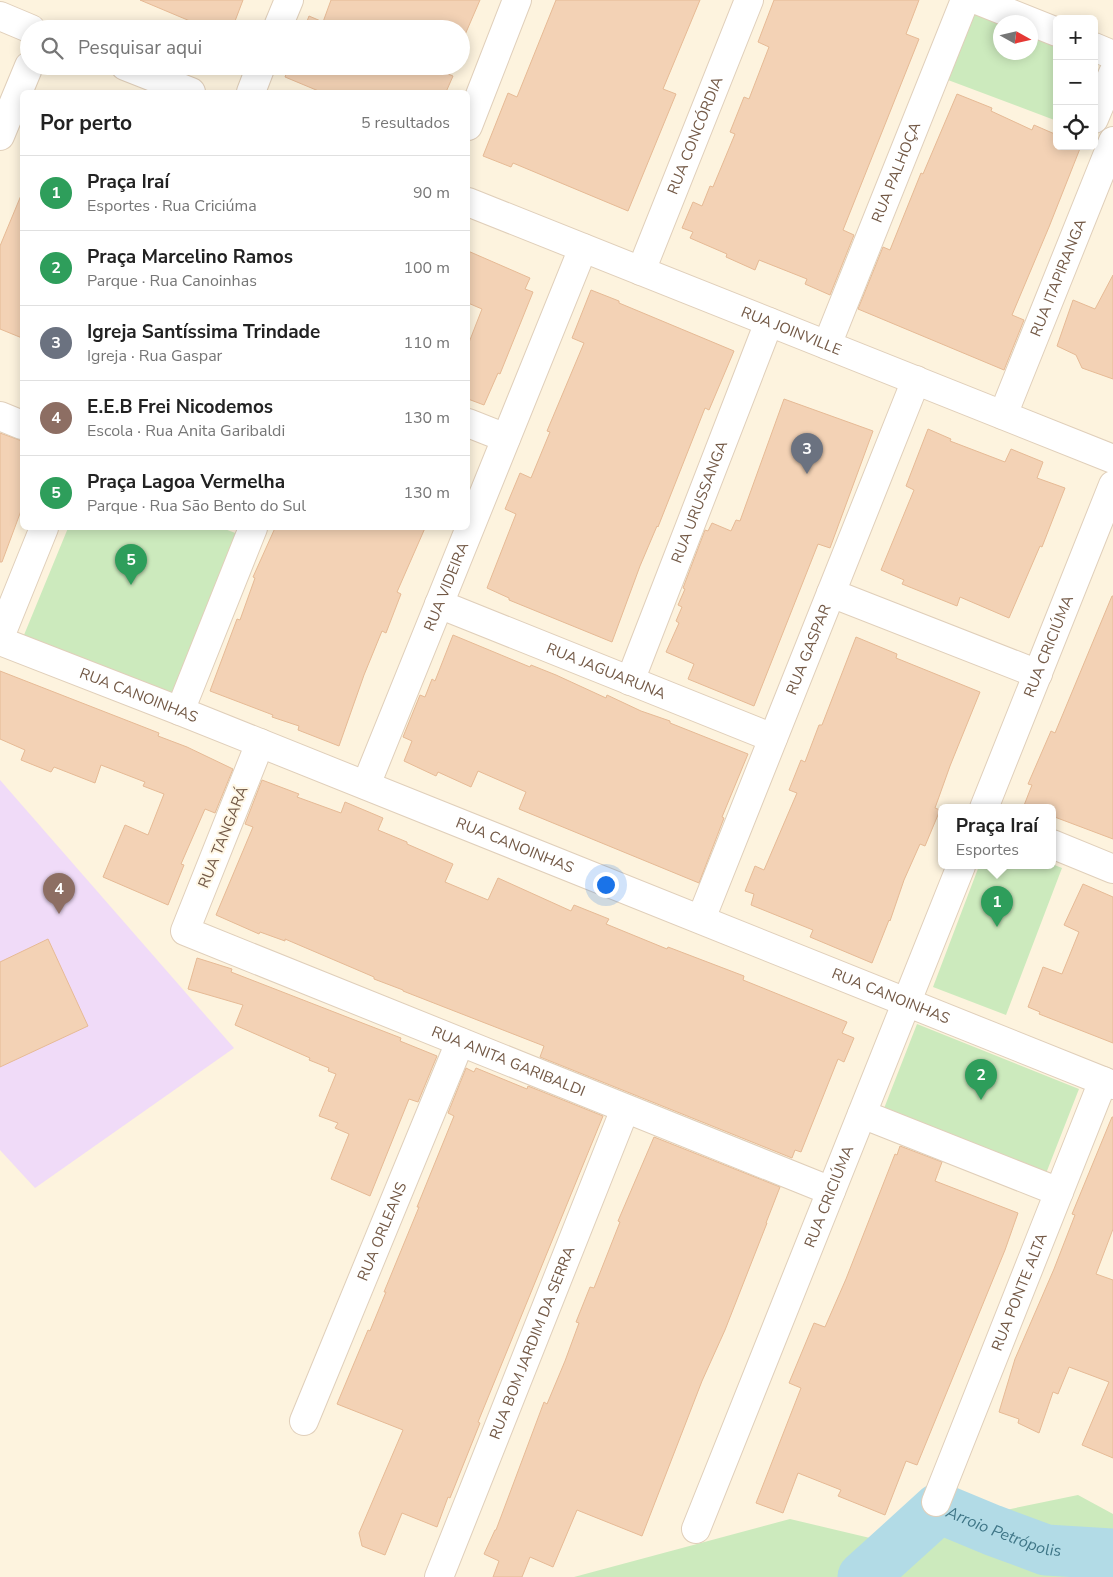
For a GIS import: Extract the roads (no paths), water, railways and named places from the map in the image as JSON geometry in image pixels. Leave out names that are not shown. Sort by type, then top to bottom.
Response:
[{"type":"street","points":[[281,20],[289,0]]},
{"type":"street","points":[[470,121],[518,0]]},
{"type":"street","name":"RUA CONCÓRDIA","points":[[641,271],[749,0]]},
{"type":"street","name":"RUA PALHOÇA","points":[[827,345],[965,0]]},
{"type":"street","points":[[977,0],[1053,30]]},
{"type":"street","points":[[0,16],[20,24]]},
{"type":"street","points":[[1098,49],[1113,55]]},
{"type":"street","points":[[1098,109],[1113,73]]},
{"type":"street","points":[[0,136],[25,75]]},
{"type":"street","points":[[148,75],[186,90]]},
{"type":"street","points":[[252,90],[258,75]]},
{"type":"street","name":"RUA ITAPIRANGA","points":[[1003,415],[1113,141],[1098,135]]},
{"type":"street","name":"RUA JOINVILLE","points":[[470,203],[1113,459]]},
{"type":"street","name":"RUA VIDEIRA","points":[[470,529],[583,248]]},
{"type":"street","name":"RUA URUSSANGA","points":[[630,680],[768,322]]},
{"type":"street","name":"RUA GASPAR","points":[[701,919],[916,380]]},
{"type":"street","points":[[0,416],[20,424]]},
{"type":"street","points":[[470,424],[506,438]]},
{"type":"street","name":"RUA CRICIÚMA","points":[[986,804],[1113,485]]},
{"type":"street","points":[[0,637],[43,530]]},
{"type":"street","points":[[180,711],[252,530]]},
{"type":"street","name":"RUA VIDEIRA","points":[[366,786],[469,530]]},
{"type":"street","points":[[831,593],[1038,674]]},
{"type":"street","name":"RUA JAGUARUNA","points":[[440,604],[773,738]]},
{"type":"street","name":"RUA CANOINHAS","points":[[0,641],[180,711],[1108,1083]]},
{"type":"street","name":"RUA TANGARÁ","points":[[185,932],[260,743]]},
{"type":"street","points":[[1056,846],[1113,868]]},
{"type":"street","name":"RUA CRICIÚMA","points":[[696,1529],[960,869]]},
{"type":"street","name":"RUA ANITA GARIBALDI","points":[[185,932],[831,1191]]},
{"type":"street","name":"RUA ORLEANS","points":[[304,1421],[460,1042]]},
{"type":"street","name":"RUA PONTE ALTA","points":[[936,1502],[1059,1192],[1108,1083]]},
{"type":"street","name":"RUA BOM JARDIM DA SERRA","points":[[439,1577],[625,1109]]},
{"type":"street","points":[[862,1114],[1059,1192]]},
{"type":"waterway","name":"Arroio Petrópolis","points":[[863,1577],[939,1508],[1046,1550],[1113,1554]]},
{"type":"place","name":"Igreja Santíssima Trindade","points":[[807,474]]},
{"type":"place","name":"Praça Lagoa Vermelha","points":[[131,585]]},
{"type":"place","name":"E.E.B Frei Nicodemos","points":[[59,914]]},
{"type":"place","name":"Praça Iraí","points":[[997,927]]},
{"type":"place","name":"Praça Marcelino Ramos","points":[[981,1100]]}]
